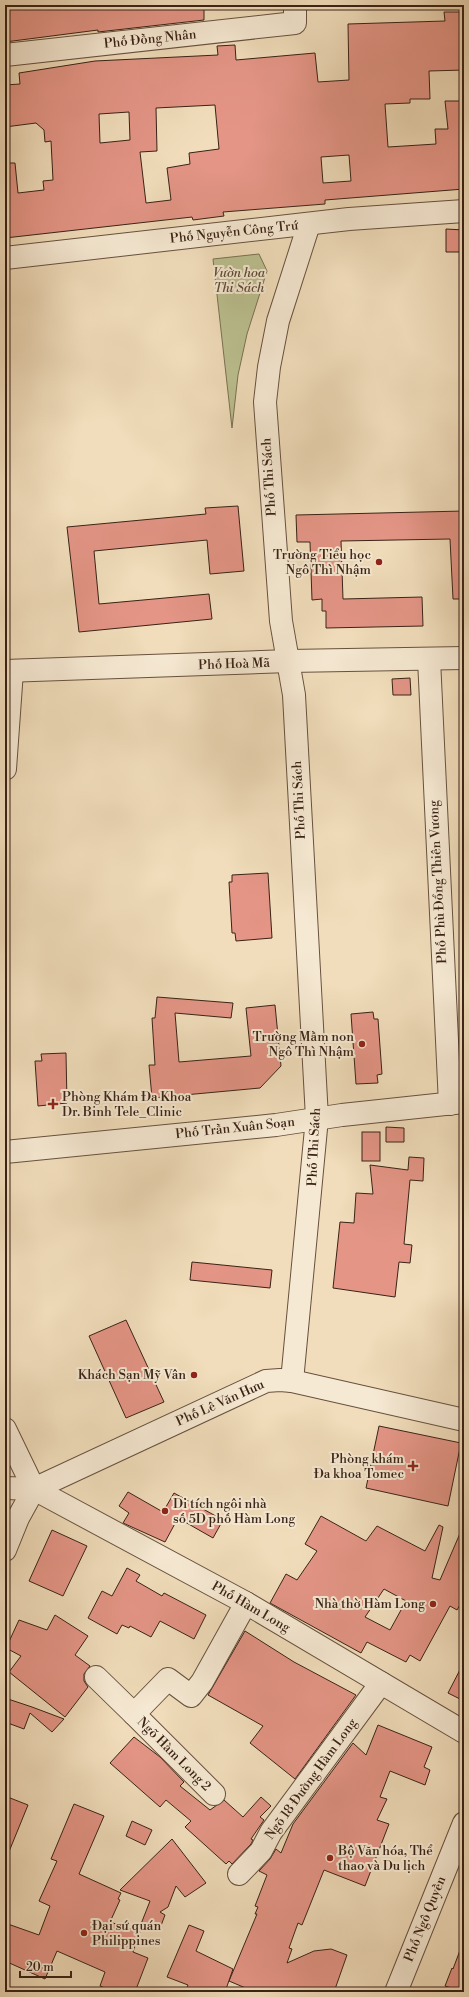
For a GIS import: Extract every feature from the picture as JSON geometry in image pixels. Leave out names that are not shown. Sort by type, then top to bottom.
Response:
[{"type":"street","name":"Phố Đồng Nhân","points":[[5,54],[295,14]]},
{"type":"street","name":"Phố Nguyễn Công Trứ","points":[[5,258],[349,219],[464,211]]},
{"type":"street","name":"Phố Thi Sách","points":[[292,1382],[314,1169],[317,1118],[294,695],[281,621],[265,402],[269,367],[278,321],[309,224]]},
{"type":"street","name":"Phố Hoà Mã","points":[[8,671],[289,661],[464,658]]},
{"type":"street","name":"Phố Phù Đổng Thiên Vương","points":[[429,659],[457,1103]]},
{"type":"street","points":[[5,769],[8,671]]},
{"type":"street","name":"Phố Trần Xuân Soạn","points":[[5,1152],[276,1126],[317,1118],[457,1103]]},
{"type":"street","name":"Phố Lê Văn Hưu","points":[[34,1489],[266,1381],[280,1380],[292,1382],[464,1420]]},
{"type":"street","points":[[5,1429],[34,1489]]},
{"type":"street","points":[[5,1488],[34,1489]]},
{"type":"street","points":[[5,1550],[18,1518],[34,1489]]},
{"type":"street","name":"Phố Hàm Long","points":[[34,1489],[246,1603],[464,1732]]},
{"type":"street","name":"Ngõ Hàm Long 2","points":[[134,1714],[168,1679],[191,1696],[202,1682],[246,1603]]},
{"type":"street","name":"Ngõ Hàm Long 2","points":[[96,1677],[214,1794]]},
{"type":"street","name":"Ngõ 18 Đường Hàm Long","points":[[239,1874],[261,1851],[271,1832],[381,1683]]},
{"type":"street","name":"Phố Ngô Quyền","points":[[396,1992],[464,1823]]},
{"type":"green space","name":"Vườn hoa Thi Sách","points":[[259,254],[267,271],[247,334],[238,375],[232,428],[213,259]]},
{"type":"building","points":[[5,5],[204,5],[204,20],[98,32],[98,30],[5,42]]},
{"type":"building","points":[[444,12],[464,12],[464,70],[429,71],[430,99],[410,99],[410,103],[385,104],[388,147],[436,144],[435,129],[448,129],[445,101],[460,101],[464,189],[325,200],[325,204],[223,212],[224,216],[193,220],[192,217],[5,238],[5,163],[15,163],[18,193],[44,190],[43,181],[53,180],[51,141],[45,142],[44,130],[36,123],[5,127],[5,85],[20,84],[19,73],[95,61],[218,55],[217,46],[235,45],[236,60],[315,53],[318,82],[349,80],[348,24],[445,21]],"holes":[[[215,105],[219,149],[189,153],[190,164],[167,168],[171,200],[146,203],[140,152],[157,151],[156,108]],[[129,112],[130,140],[100,143],[99,114]],[[349,155],[351,181],[323,183],[321,157]]]},
{"type":"building","points":[[446,229],[464,230],[464,252],[446,252]]},
{"type":"building","points":[[238,506],[244,571],[210,574],[207,540],[94,551],[99,604],[209,594],[212,619],[79,632],[67,527],[206,514],[205,508]]},
{"type":"building","points":[[464,511],[464,599],[453,599],[450,539],[341,541],[343,599],[422,597],[423,626],[326,628],[326,611],[322,611],[322,599],[312,600],[310,542],[297,542],[296,515]]},
{"type":"building","points":[[410,678],[411,695],[393,695],[392,679]]},
{"type":"building","points":[[268,873],[272,938],[236,941],[235,933],[232,933],[229,882],[232,882],[232,875]]},
{"type":"building","points":[[157,997],[233,1003],[231,1018],[175,1013],[179,1062],[251,1056],[246,1008],[275,1005],[281,1066],[260,1088],[152,1098],[149,1065],[155,1065],[152,1018],[155,1018]]},
{"type":"building","points":[[373,1012],[374,1019],[378,1019],[382,1074],[377,1075],[378,1083],[356,1084],[351,1014]]},
{"type":"building","points":[[66,1053],[67,1103],[38,1106],[35,1061],[42,1061],[41,1054]]},
{"type":"building","points":[[386,1127],[404,1128],[404,1142],[386,1142]]},
{"type":"building","points":[[362,1132],[380,1132],[380,1161],[362,1161]]},
{"type":"building","points":[[409,1157],[424,1158],[423,1181],[410,1180],[404,1244],[412,1245],[410,1263],[399,1262],[395,1297],[333,1288],[340,1222],[354,1223],[356,1193],[373,1194],[370,1165],[408,1170]]},
{"type":"building","points":[[192,1262],[272,1270],[270,1288],[190,1280]]},
{"type":"building","points":[[126,1320],[164,1402],[126,1418],[89,1336]]},
{"type":"building","name":"Phòng khám Đa khoa Tomec","points":[[379,1426],[461,1443],[448,1506],[366,1488]]},
{"type":"building","points":[[128,1492],[163,1512],[174,1493],[223,1520],[213,1538],[178,1518],[165,1542],[123,1523],[129,1513],[119,1506]]},
{"type":"building","points":[[321,1516],[366,1541],[377,1526],[425,1551],[439,1525],[443,1527],[432,1578],[440,1580],[464,1524],[464,1598],[457,1610],[450,1606],[420,1661],[410,1655],[406,1662],[367,1642],[361,1653],[270,1603],[286,1574],[297,1580],[317,1551],[305,1544]],"holes":[[[384,1589],[406,1601],[390,1630],[365,1617]]]},
{"type":"building","points":[[52,1530],[87,1546],[63,1596],[29,1581]]},
{"type":"building","points":[[127,1568],[140,1575],[136,1581],[162,1596],[164,1593],[206,1615],[194,1639],[160,1621],[151,1637],[130,1626],[129,1628],[122,1625],[117,1634],[88,1618],[102,1591],[112,1596]]},
{"type":"building","points":[[55,1615],[88,1636],[75,1655],[90,1666],[84,1674],[84,1681],[88,1687],[65,1717],[9,1672],[21,1656],[6,1648],[19,1620],[47,1630]]},
{"type":"building","points":[[245,1631],[294,1662],[356,1695],[295,1779],[250,1743],[263,1726],[208,1695]]},
{"type":"building","points":[[464,1662],[464,1701],[448,1693]]},
{"type":"building","points":[[5,1698],[64,1719],[52,1732],[30,1713],[24,1729],[5,1722]]},
{"type":"building","points":[[378,1725],[432,1747],[424,1767],[430,1770],[425,1785],[390,1771],[380,1797],[387,1799],[377,1820],[389,1824],[365,1886],[324,1870],[302,1925],[298,1923],[289,1948],[292,1949],[287,1963],[314,1951],[331,1949],[347,1955],[334,1992],[255,1992],[229,1981],[257,1914],[255,1914],[258,1907],[255,1906],[267,1875],[259,1871],[270,1859],[276,1849],[281,1853],[293,1824],[353,1743],[366,1755]]},
{"type":"building","points":[[134,1737],[160,1757],[184,1782],[180,1786],[210,1810],[224,1800],[243,1817],[261,1797],[271,1806],[260,1817],[264,1820],[251,1839],[253,1840],[251,1844],[232,1864],[229,1861],[226,1864],[185,1827],[191,1821],[166,1800],[160,1807],[110,1763]]},
{"type":"building","points":[[5,1796],[28,1805],[6,1859],[5,1859]]},
{"type":"building","points":[[74,1804],[104,1816],[79,1874],[121,1893],[118,1899],[120,1900],[110,1922],[140,1932],[133,1952],[148,1958],[135,1992],[115,1992],[100,1986],[105,1972],[57,1951],[45,1979],[5,1961],[5,1923],[39,1935],[50,1906],[39,1901],[57,1861],[51,1859]]},
{"type":"building","points":[[132,1821],[152,1830],[145,1845],[126,1836]]},
{"type":"building","points":[[172,1839],[206,1883],[185,1897],[176,1886],[168,1907],[160,1912],[165,1915],[159,1931],[141,1924],[150,1901],[120,1890]]},
{"type":"building","points":[[189,1925],[204,1931],[196,1951],[233,1969],[225,1992],[185,1992],[188,1985],[167,1977]]},
{"type":"building","points":[[462,1945],[464,1945],[464,1992],[445,1986]]},
{"type":"place","name":"Trường Tiểu học Ngô Thì Nhậm","points":[[379,562]]},
{"type":"place","name":"Trường Mầm non Ngô Thì Nhậm","points":[[362,1044]]},
{"type":"place","name":"Phòng Khám Đa Khoa Dr. Binh Tele_Clinic","points":[[53,1104]]},
{"type":"place","name":"Khách Sạn Mỹ Vân","points":[[194,1375]]},
{"type":"place","name":"Phòng khám Đa khoa Tomec","points":[[413,1466]]},
{"type":"place","name":"Di tích ngôi nhà số 5D phố Hàm Long","points":[[165,1511]]},
{"type":"place","name":"Nhà thờ Hàm Long","points":[[433,1604]]},
{"type":"place","name":"Bộ Văn hóa, Thể thao và Du lịch","points":[[330,1858]]},
{"type":"place","name":"Đại sứ quán Philippines","points":[[84,1933]]}]
